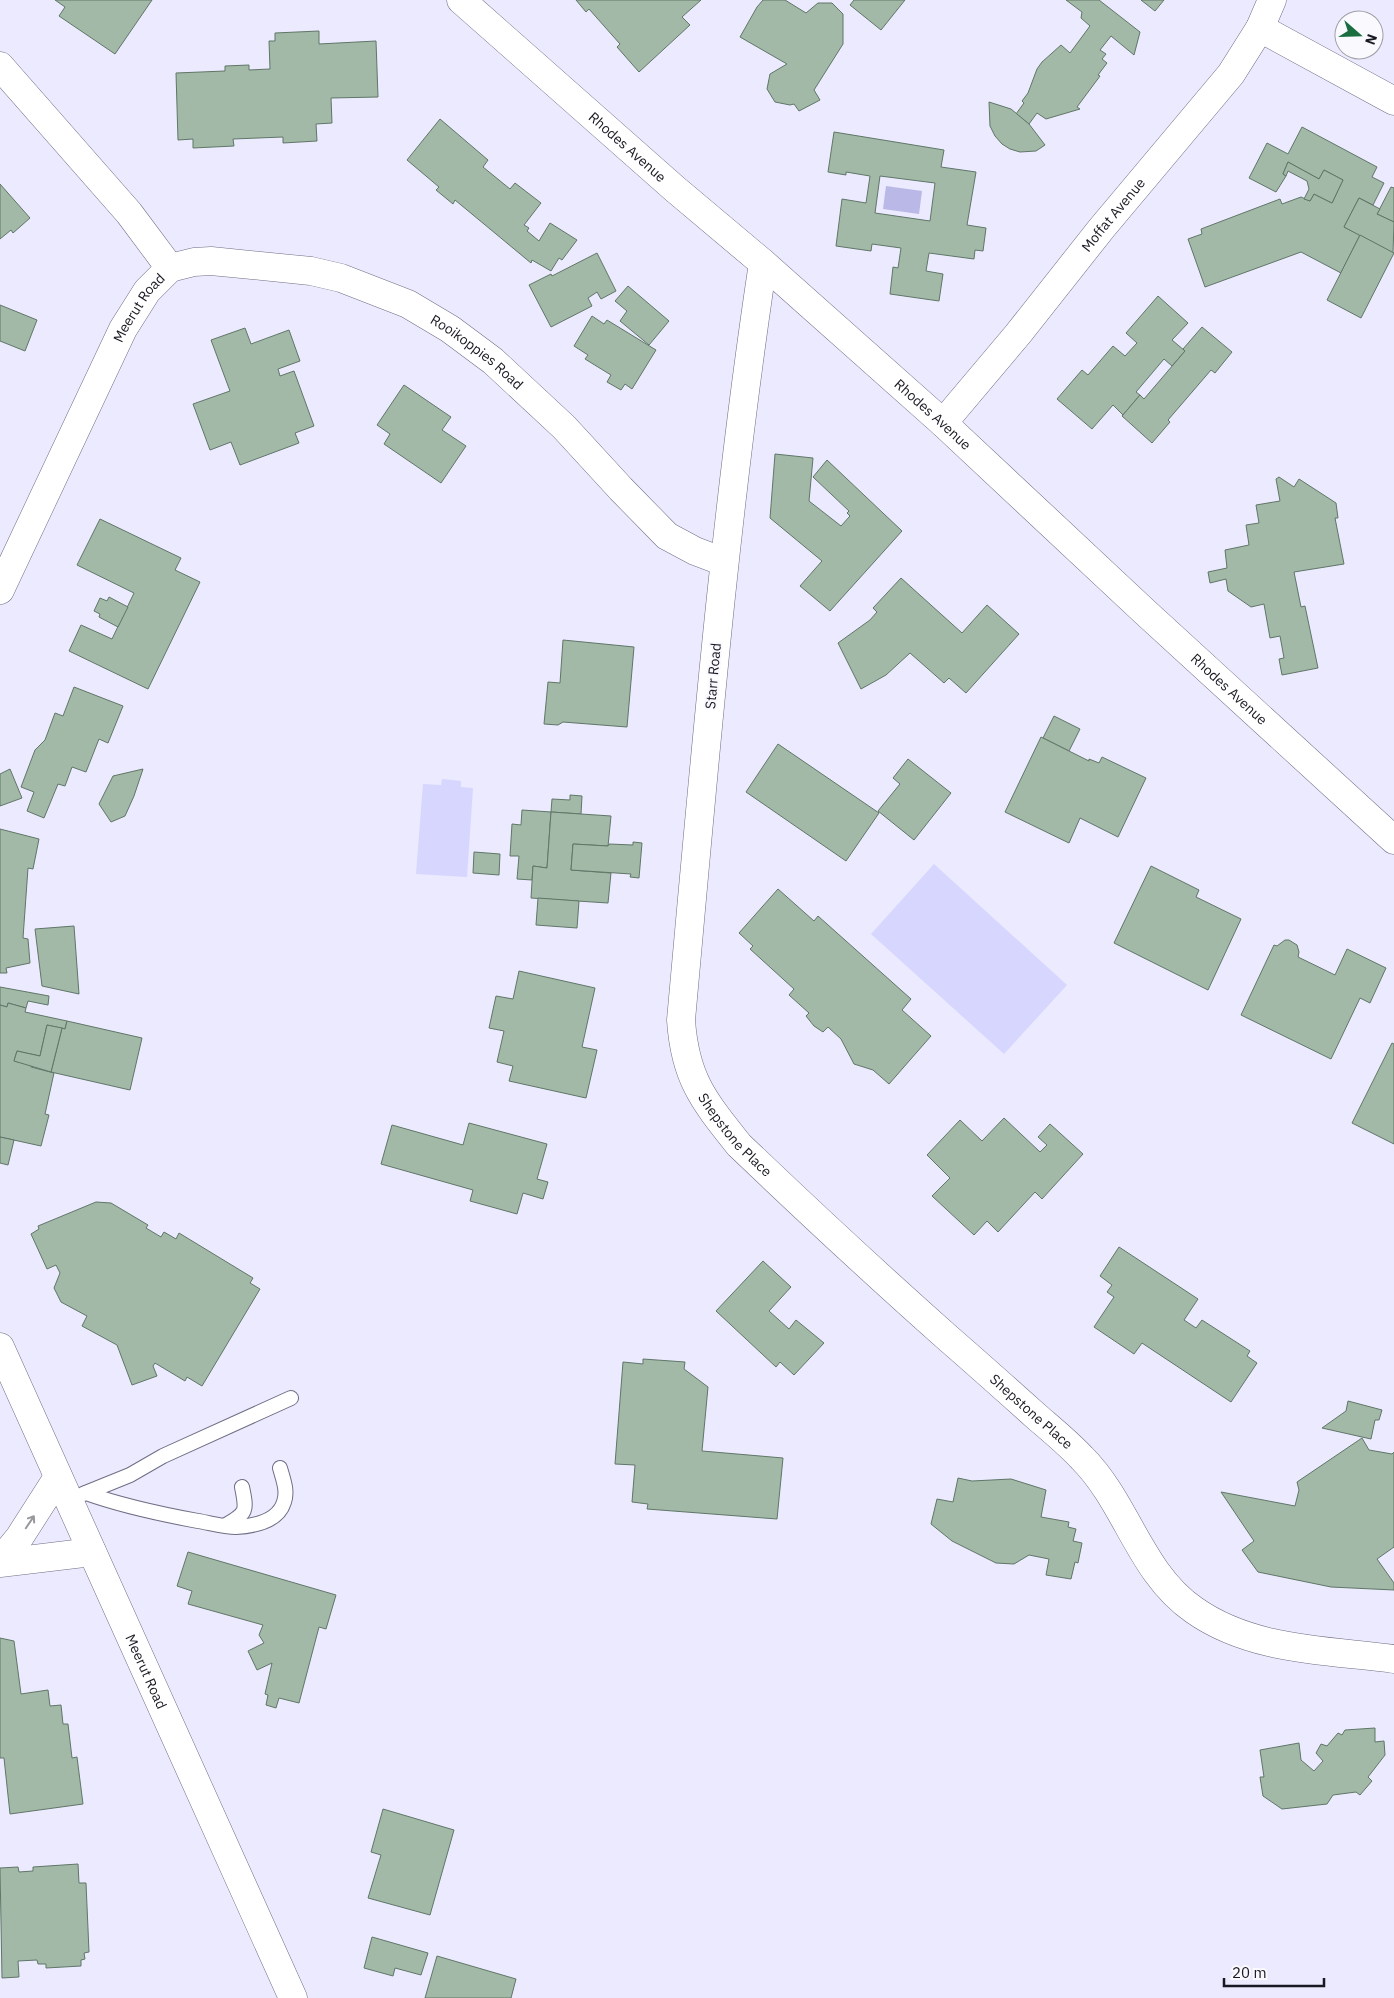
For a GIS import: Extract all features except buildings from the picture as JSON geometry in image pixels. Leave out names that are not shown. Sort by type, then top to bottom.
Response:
[{"type":"street","name":"Rhodes Avenue","points":[[461,0],[675,189],[763,263],[943,423],[1394,840]]},
{"type":"street","name":"Moffat Avenue","points":[[943,423],[1018,334],[1101,229],[1231,74],[1260,28],[1272,0]]},
{"type":"street","points":[[1260,28],[1394,100]]},
{"type":"street","name":"Meerut Road","points":[[0,66],[129,213],[170,268],[148,291],[123,329],[0,590]]},
{"type":"street","name":"Rooikoppies Road","points":[[170,268],[194,262],[211,261],[311,271],[341,278],[408,304],[450,329],[493,361],[564,428],[667,536],[695,551],[724,562]]},
{"type":"street","name":"Starr Road","points":[[696,1087],[685,1057],[682,1020],[724,562],[748,360],[763,263]]},
{"type":"street","name":"Shepstone Place","points":[[696,1087],[739,1145],[925,1317],[1082,1458],[1106,1488],[1148,1561],[1181,1600],[1217,1624],[1244,1636],[1266,1642],[1394,1658]]},
{"type":"street","name":"Meerut Road","points":[[0,1347],[71,1490],[92,1552],[293,1998]]},
{"type":"street","points":[[0,1562],[19,1538],[71,1490]]},
{"type":"street","points":[[0,1562],[92,1552]]},
{"type":"lane","points":[[71,1490],[130,1475],[163,1456],[291,1398]]},
{"type":"lane","points":[[71,1490],[110,1502],[168,1515],[226,1526],[249,1526],[260,1523],[277,1514],[284,1502],[285,1495],[280,1468]]},
{"type":"lane","points":[[226,1526],[245,1510],[246,1503],[242,1487]]},
{"type":"shaded area","points":[[886,186],[922,191],[919,214],[883,209]]},
{"type":"shaded area","points":[[442,779],[461,781],[461,787],[473,788],[467,877],[416,874],[423,784],[441,785]]},
{"type":"shaded area","points":[[934,864],[1067,985],[1004,1054],[871,934]]}]
